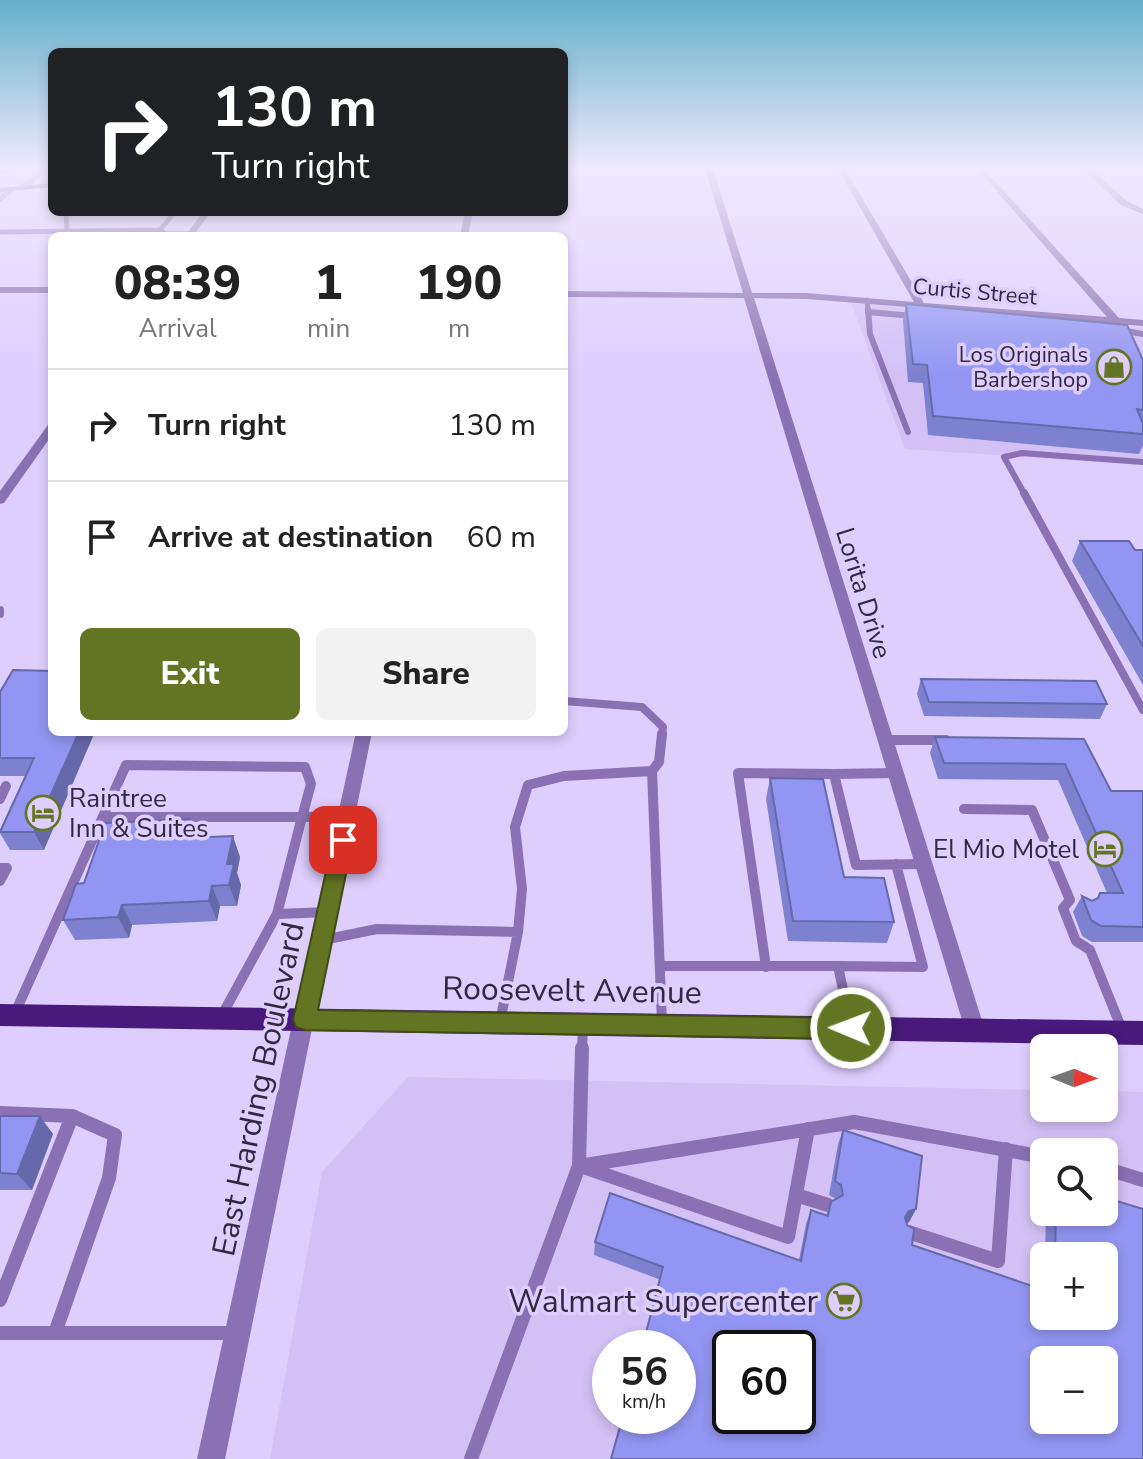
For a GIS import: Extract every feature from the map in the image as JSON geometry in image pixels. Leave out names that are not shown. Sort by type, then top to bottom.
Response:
[{"type":"main road","name":"Roosevelt Avenue","points":[[7,1016],[1133,1033]]},
{"type":"street","name":"Lorita Drive","points":[[729,237],[975,1030]]},
{"type":"street","points":[[881,237],[921,305]]},
{"type":"street","points":[[1041,237],[1116,321]]},
{"type":"street","points":[[0,290],[48,290]]},
{"type":"street","name":"Curtis Street","points":[[568,294],[867,300],[1143,323]]},
{"type":"street","points":[[0,500],[48,433]]},
{"type":"street","name":"East Harding Boulevard","points":[[211,1459],[323,940],[363,736]]},
{"type":"lane","points":[[867,300],[870,334],[908,432]]},
{"type":"lane","points":[[868,312],[928,317]]},
{"type":"lane","points":[[1034,322],[1143,334]]},
{"type":"lane","points":[[1143,462],[1022,453],[1004,457],[1143,710]]},
{"type":"lane","points":[[568,701],[642,707],[663,727],[659,762],[652,771],[662,1025]]},
{"type":"lane","points":[[885,740],[962,740]]},
{"type":"lane","points":[[7,1016],[126,765],[305,767],[311,784],[277,914],[220,1019]]},
{"type":"lane","points":[[500,1023],[518,932],[522,889],[515,827],[528,785],[564,776],[652,771]]},
{"type":"lane","points":[[766,967],[738,773],[895,773]]},
{"type":"lane","points":[[834,774],[856,865],[924,864]]},
{"type":"lane","points":[[0,799],[6,786]]},
{"type":"lane","points":[[964,809],[1032,810],[1070,900],[1083,909]]},
{"type":"lane","points":[[103,817],[348,816]]},
{"type":"lane","points":[[662,966],[923,967],[896,864]]},
{"type":"lane","points":[[0,868],[7,868],[0,881]]},
{"type":"lane","points":[[1070,900],[1063,908],[1076,941],[1093,946],[1133,1033]]},
{"type":"lane","points":[[277,914],[328,912]]},
{"type":"lane","points":[[323,940],[377,929],[518,932]]},
{"type":"lane","points":[[838,966],[851,1028]]},
{"type":"lane","points":[[471,1459],[579,1166],[583,1024]]},
{"type":"lane","points":[[0,1113],[72,1116],[115,1135],[109,1178],[55,1333]]},
{"type":"lane","points":[[0,1300],[72,1116]]},
{"type":"lane","points":[[579,1166],[854,1122],[1030,1154]]},
{"type":"lane","points":[[579,1166],[788,1237],[808,1129]]},
{"type":"lane","points":[[908,1232],[998,1261],[1006,1149]]},
{"type":"lane","points":[[1118,1172],[1143,1180]]},
{"type":"lane","points":[[796,1195],[828,1205]]},
{"type":"lane","points":[[0,1333],[239,1333]]},
{"type":"shaded area","points":[[851,303],[1143,328],[1143,465],[905,449]]},
{"type":"shaded area","points":[[408,1077],[1030,1090],[1030,1122],[1118,1122],[1118,1091],[1143,1092],[1143,1459],[270,1459],[322,1172]]},
{"type":"building","points":[[906,304],[1127,325],[1143,360],[1143,410],[1137,409],[1143,434],[933,416],[927,365],[913,364]]},
{"type":"building","points":[[1080,541],[1129,541],[1135,550],[1143,550],[1143,646]]},
{"type":"building","points":[[13,670],[48,671],[48,736],[77,736],[34,832],[0,832],[34,758],[0,758],[0,692]]},
{"type":"building","points":[[921,679],[1096,681],[1107,704],[929,702]]},
{"type":"building","points":[[935,737],[1084,739],[1111,791],[1143,791],[1143,927],[1101,926],[1091,920],[1082,896],[1092,901],[1100,893],[1123,893],[1065,764],[944,763]]},
{"type":"building","points":[[770,778],[823,779],[844,877],[884,878],[894,922],[793,921]]},
{"type":"building","points":[[189,819],[184,838],[233,836],[227,864],[234,864],[229,885],[212,886],[209,901],[122,905],[118,917],[63,920],[76,884],[84,883],[105,823]]},
{"type":"building","points":[[0,1116],[40,1116],[17,1174],[0,1173]]},
{"type":"building","name":"Walmart Supercenter","points":[[843,1130],[922,1156],[916,1209],[909,1211],[905,1217],[907,1225],[914,1229],[912,1245],[1030,1285],[1030,1330],[1118,1330],[1118,1242],[1055,1242],[1056,1226],[1118,1226],[1118,1201],[1143,1209],[1143,1459],[611,1459],[618,1434],[696,1434],[696,1330],[647,1330],[663,1267],[595,1242],[610,1193],[801,1261],[811,1210],[828,1216],[831,1202],[843,1195],[841,1185],[835,1181]]},
{"type":"place","name":"Los Originals Barbershop","points":[[1114,367]]},
{"type":"place","name":"Raintree Inn & Suites","points":[[43,813]]},
{"type":"place","name":"El Mio Motel","points":[[1105,849]]},
{"type":"place","name":"Walmart Supercenter","points":[[844,1301]]},
{"type":"route","points":[[343,840],[305,1020],[851,1028]]}]
